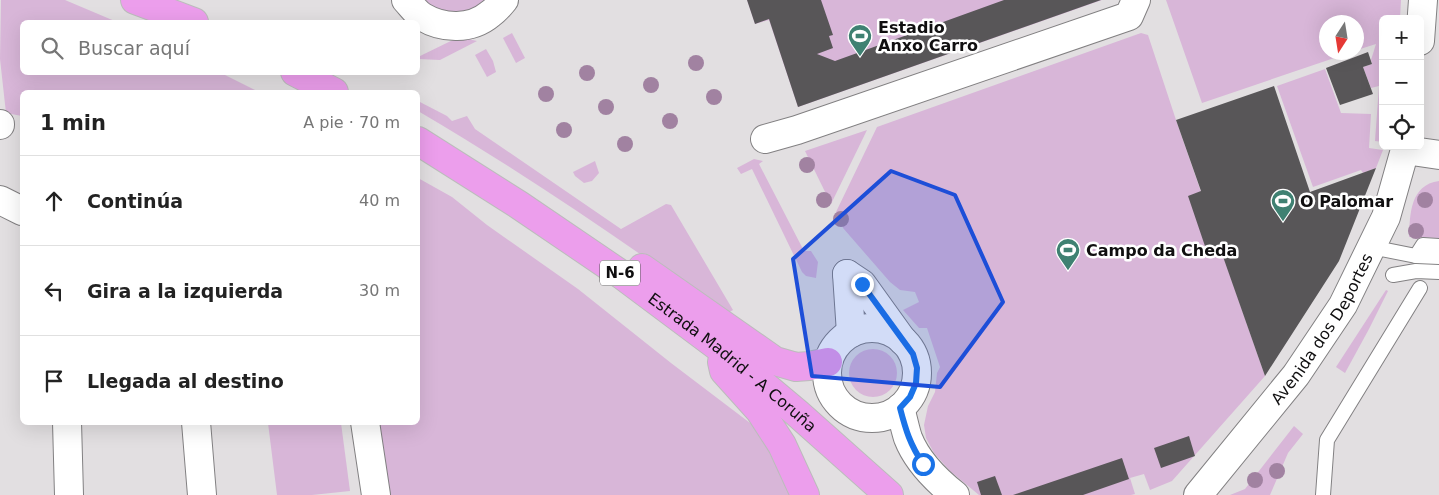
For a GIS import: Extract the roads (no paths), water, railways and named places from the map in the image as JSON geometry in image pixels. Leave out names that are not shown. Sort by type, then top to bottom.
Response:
[{"type":"highway","points":[[135,0],[189,20]]},
{"type":"highway","points":[[301,75],[330,90]]},
{"type":"highway","name":"Estrada Madrid - A Coruña","points":[[420,141],[519,205],[622,275],[717,346],[797,412],[889,495]]},
{"type":"highway","points":[[519,205],[544,202],[660,280],[775,361],[796,367],[828,362]]},
{"type":"highway","points":[[717,346],[724,371],[760,412],[782,445],[805,495]]},
{"type":"street","points":[[406,0],[421,16],[440,25],[452,26],[472,24],[490,15],[504,0]]},
{"type":"street","points":[[765,139],[797,130],[1129,16],[1136,0]]},
{"type":"street","points":[[1422,15],[1423,0]]},
{"type":"street","name":"Avenida dos Deportes","points":[[1197,493],[1296,376],[1343,305],[1386,217],[1405,150]]},
{"type":"street","points":[[1415,150],[1439,155]]},
{"type":"street","points":[[0,200],[20,210]]},
{"type":"street","points":[[851,333],[847,274],[862,284],[913,354],[917,368],[916,383],[910,397],[900,408],[888,415],[874,418],[860,417],[848,411],[837,402],[830,390],[827,376],[828,362],[832,351],[841,340],[851,333],[864,329],[879,329],[892,333],[904,342]]},
{"type":"street","points":[[900,408],[908,438],[914,450],[933,475],[955,495]]},
{"type":"street","points":[[68,425],[69,495]]},
{"type":"street","points":[[196,425],[202,495]]},
{"type":"street","points":[[365,425],[376,495]]},
{"type":"lane","points":[[1416,256],[1423,245],[1439,246]]},
{"type":"lane","points":[[1371,247],[1416,256],[1439,257]]},
{"type":"lane","points":[[1393,276],[1416,271],[1439,272]]},
{"type":"lane","points":[[1323,495],[1327,440],[1420,288]]},
{"type":"place","name":"Estadio Anxo Carro","points":[[860,57]]},
{"type":"place","name":"O Palomar","points":[[1283,222]]},
{"type":"place","name":"Campo da Cheda","points":[[1068,271]]}]
